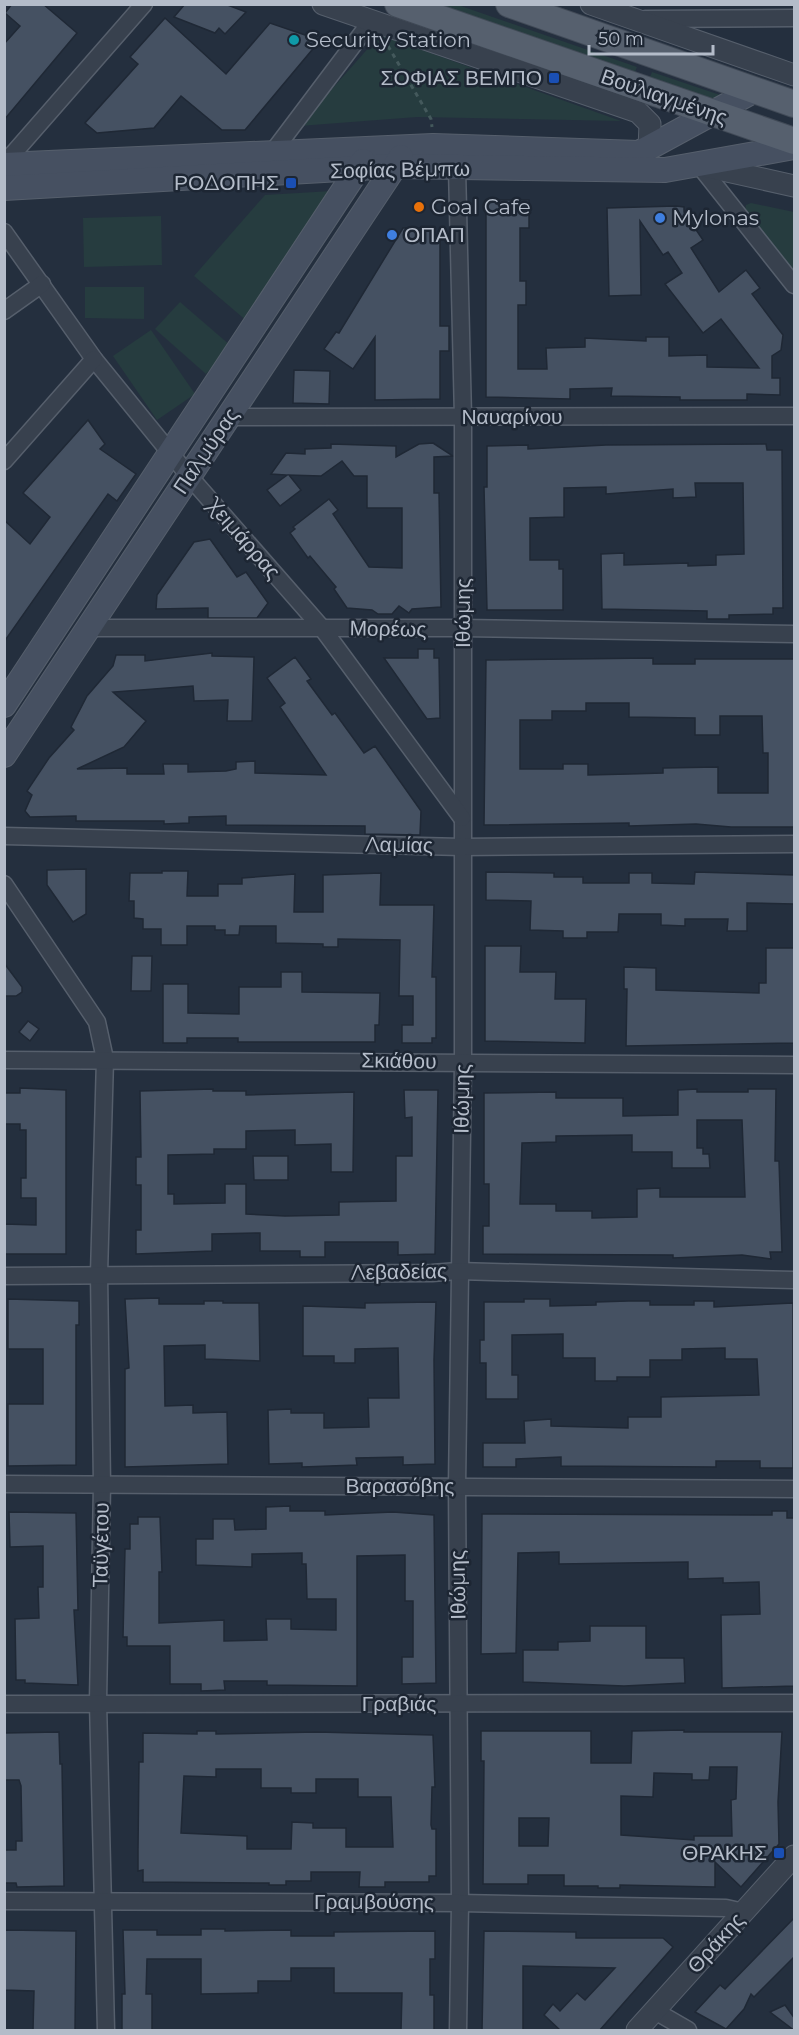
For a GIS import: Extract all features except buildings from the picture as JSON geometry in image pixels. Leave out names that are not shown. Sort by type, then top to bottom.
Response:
[{"type":"main road","name":"Βουλιαγμένης","points":[[398,4],[710,114],[795,141]]},
{"type":"main road","name":"Βουλιαγμένης","points":[[509,4],[795,104]]},
{"type":"main road","name":"Σοφίας Βέμπω","points":[[4,188],[358,169],[433,146],[629,154],[649,149],[755,90]]},
{"type":"main road","name":"Σοφίας Βέμπω","points":[[4,165],[371,148],[401,157],[457,168],[665,170],[795,147]]},
{"type":"main road","name":"Παλμύρας","points":[[4,705],[371,148]]},
{"type":"main road","name":"Παλμύρας","points":[[4,755],[401,157]]},
{"type":"street","points":[[4,165],[144,4]]},
{"type":"street","points":[[323,4],[638,112],[650,124],[649,149]]},
{"type":"street","points":[[591,4],[795,75]]},
{"type":"street","points":[[634,20],[795,18]]},
{"type":"street","points":[[272,153],[372,20]]},
{"type":"street","points":[[699,165],[795,186]]},
{"type":"street","points":[[699,165],[795,285]]},
{"type":"street","name":"Ιθώμης","points":[[457,168],[463,417],[463,1062],[458,1271],[457,1486],[460,1902],[458,2031]]},
{"type":"street","name":"Χειμάρρας","points":[[4,232],[94,359],[170,454],[322,628],[462,818]]},
{"type":"street","points":[[4,312],[42,284]]},
{"type":"street","points":[[4,460],[94,359]]},
{"type":"street","name":"Ναυαρίνου","points":[[229,417],[795,416]]},
{"type":"street","name":"Μορέως","points":[[89,628],[463,628],[795,634]]},
{"type":"street","name":"Λαμίας","points":[[4,836],[462,847],[795,844]]},
{"type":"street","name":"Ταϋγέτου","points":[[4,884],[97,1022],[105,1059],[99,1274],[102,1485],[98,1702],[105,1900],[106,2031]]},
{"type":"street","name":"Σκιάθου","points":[[4,1060],[795,1065]]},
{"type":"street","name":"Λεβαδείας","points":[[4,1276],[458,1271],[795,1280]]},
{"type":"street","name":"Βαρασόβης","points":[[4,1484],[795,1490]]},
{"type":"street","name":"Γραβιάς","points":[[4,1704],[98,1702],[795,1703]]},
{"type":"street","name":"Θράκης","points":[[637,2031],[744,1912],[792,1863]]},
{"type":"street","name":"Γραμβούσης","points":[[4,1901],[460,1902],[726,1908],[744,1912]]},
{"type":"street","points":[[654,2012],[688,2031]]},
{"type":"path","points":[[372,20],[431,119],[433,146]]},
{"type":"green space","points":[[427,5],[458,5],[637,67],[633,77]]},
{"type":"green space","points":[[380,35],[621,121],[417,117],[299,126]]},
{"type":"green space","points":[[652,72],[726,97],[712,105],[647,84]]},
{"type":"green space","points":[[332,191],[248,322],[194,276],[265,195]]},
{"type":"green space","points":[[751,203],[794,212],[794,273],[745,211],[746,205]]},
{"type":"green space","points":[[161,216],[162,265],[84,267],[83,218]]},
{"type":"green space","points":[[85,287],[144,287],[144,319],[85,318]]},
{"type":"green space","points":[[180,302],[231,346],[206,374],[155,329]]},
{"type":"green space","points":[[151,330],[195,394],[157,420],[113,356]]},
{"type":"place","name":"Security Station","points":[[294,40]]},
{"type":"place","name":"ΣΟΦΙΑΣ ΒΕΜΠΟ","points":[[554,78]]},
{"type":"place","name":"ΡΟΔΟΠΗΣ","points":[[291,183]]},
{"type":"place","name":"Goal Cafe","points":[[419,207]]},
{"type":"place","name":"Mylonas","points":[[660,218]]},
{"type":"place","name":"ΟΠΑΠ","points":[[392,235]]},
{"type":"place","name":"ΘΡΑΚΗΣ","points":[[779,1853]]}]
